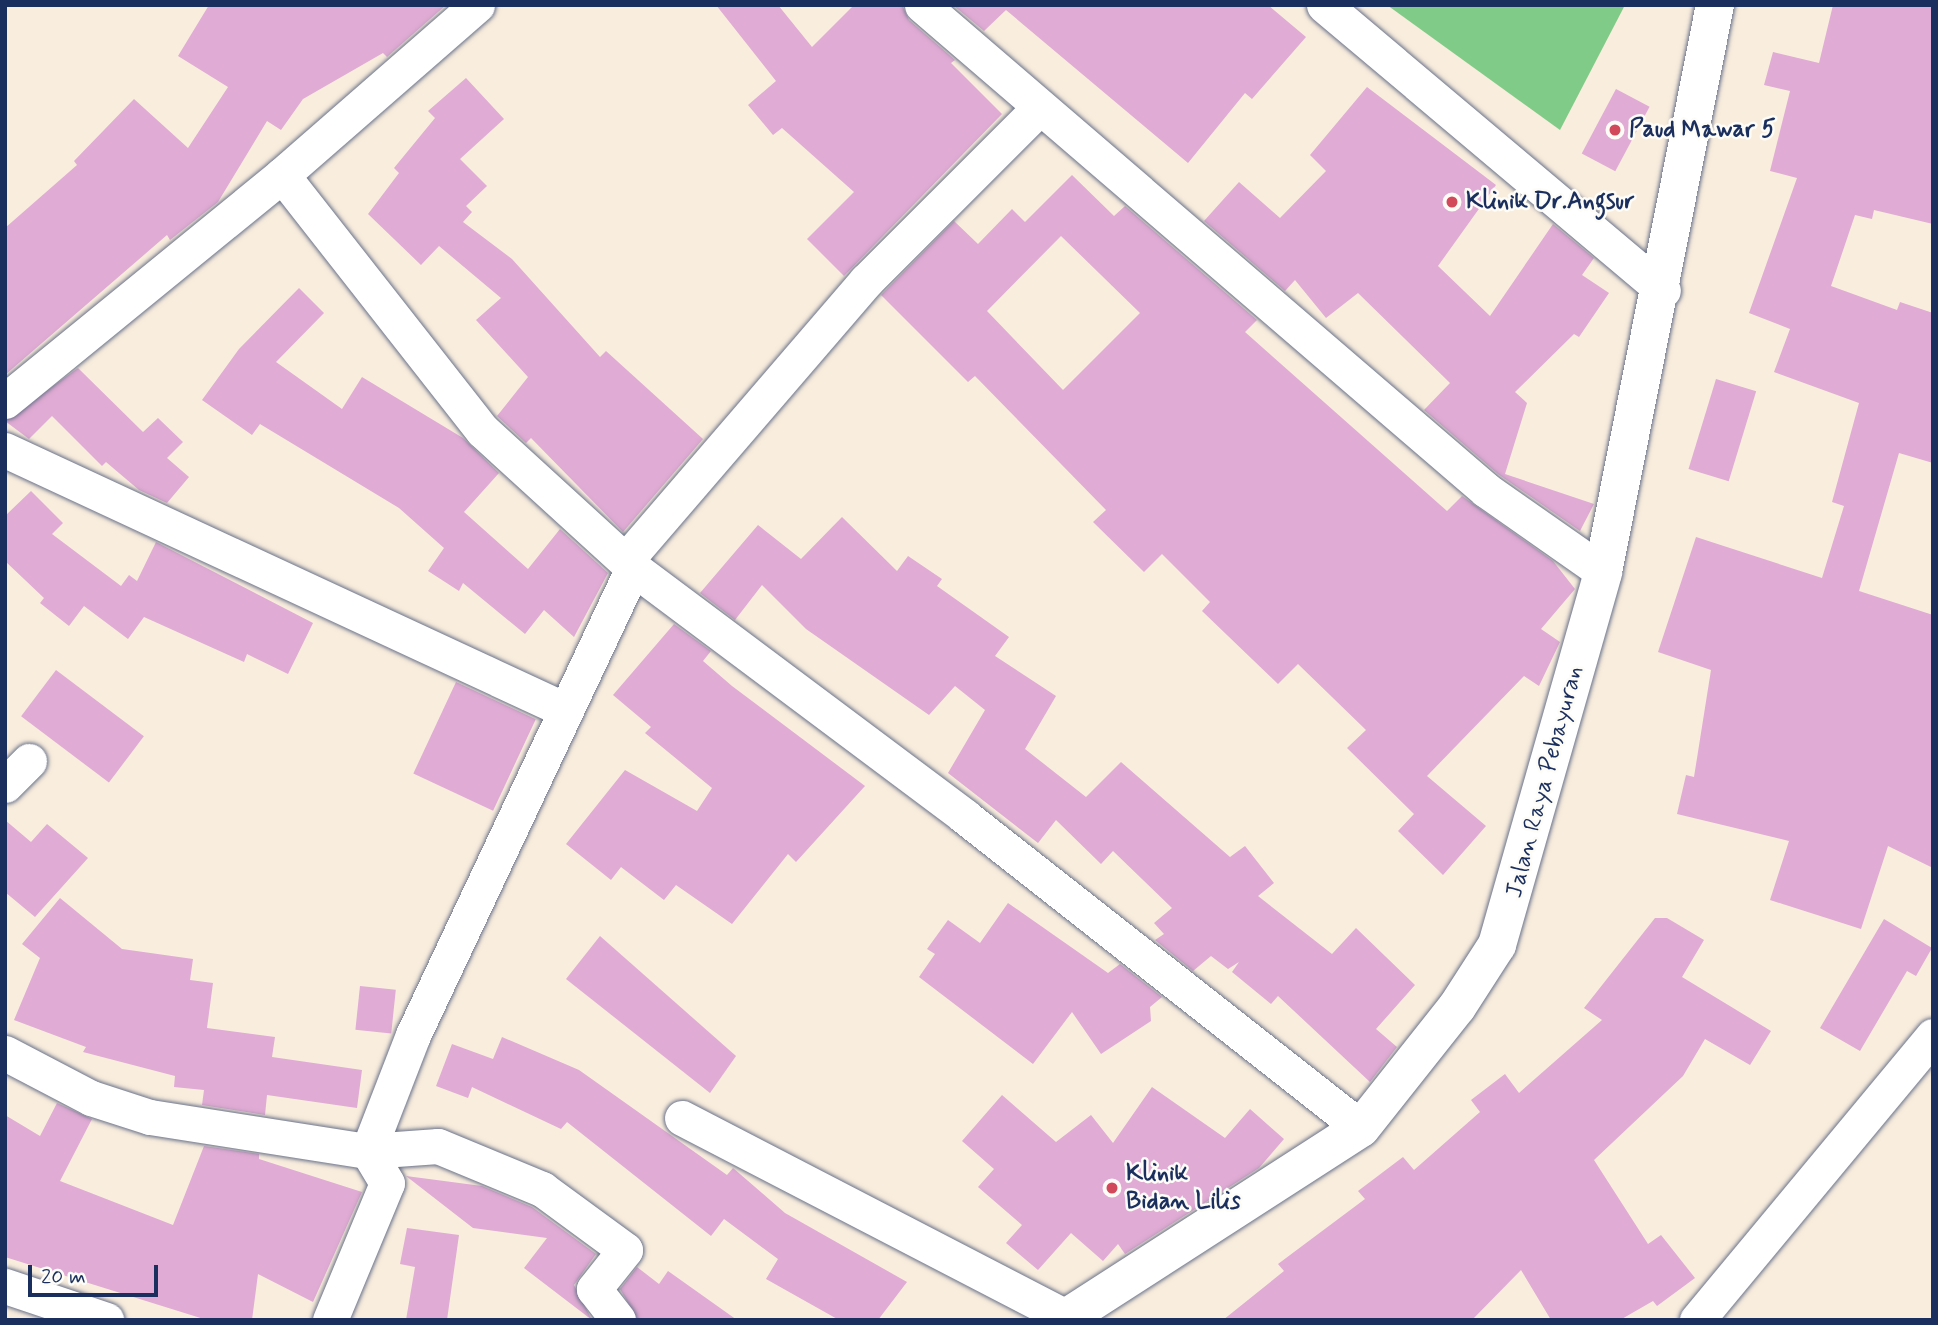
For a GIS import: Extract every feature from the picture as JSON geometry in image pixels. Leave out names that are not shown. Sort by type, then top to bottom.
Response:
[{"type":"main road","name":"Jalan Raya Pebayuran","points":[[1065,1318],[1361,1128],[1457,1007],[1497,945],[1521,879],[1547,759],[1603,572],[1663,290],[1715,5]]},
{"type":"street","points":[[5,401],[282,175],[477,5]]},
{"type":"street","points":[[922,5],[1038,109],[1486,490],[1603,572]]},
{"type":"street","points":[[1324,5],[1663,290]]},
{"type":"street","points":[[368,1151],[414,1035],[629,564],[866,281],[1038,109]]},
{"type":"street","points":[[282,175],[483,431],[629,564],[964,816],[1361,1128]]},
{"type":"street","points":[[5,450],[563,709]]},
{"type":"street","points":[[1697,1320],[1933,1037]]},
{"type":"street","points":[[5,1053],[91,1098],[150,1117],[368,1151],[438,1146],[542,1189],[625,1250],[594,1289],[618,1320]]},
{"type":"street","points":[[682,1118],[1065,1318]]},
{"type":"street","points":[[330,1320],[387,1183],[368,1151]]},
{"type":"street","points":[[5,1286],[106,1320]]},
{"type":"green space","points":[[1387,5],[1625,5],[1560,130]]},
{"type":"building","points":[[209,5],[446,5],[387,57],[383,53],[303,99],[281,130],[267,121],[218,202],[170,240],[167,235],[5,375],[5,228],[77,165],[74,161],[134,99],[188,148],[228,87],[178,56]]},
{"type":"building","points":[[716,5],[778,5],[812,47],[854,5],[902,5],[909,20],[955,60],[951,63],[1002,114],[844,276],[807,239],[854,192],[782,128],[773,135],[748,105],[776,81]]},
{"type":"building","points":[[953,5],[1268,5],[1306,37],[1252,99],[1245,93],[1188,163],[1006,10],[984,31]]},
{"type":"building","points":[[1833,5],[1933,5],[1933,224],[1874,210],[1872,219],[1855,215],[1831,286],[1897,310],[1900,302],[1933,313],[1933,463],[1899,453],[1859,591],[1933,615],[1933,868],[1888,846],[1861,929],[1770,900],[1789,841],[1677,814],[1686,775],[1694,777],[1711,670],[1658,652],[1696,537],[1822,578],[1844,506],[1832,502],[1859,403],[1774,372],[1790,329],[1749,313],[1797,178],[1770,171],[1790,91],[1764,85],[1773,52],[1819,63]]},
{"type":"building","points":[[466,78],[504,119],[460,159],[487,186],[466,206],[472,212],[463,222],[512,259],[600,357],[606,351],[703,439],[623,532],[531,438],[526,443],[497,416],[528,377],[476,320],[501,298],[439,246],[421,265],[368,214],[399,173],[394,168],[435,118],[428,111]]},
{"type":"building","points":[[1367,87],[1496,185],[1438,266],[1490,316],[1553,224],[1594,258],[1582,275],[1609,293],[1579,337],[1574,334],[1515,392],[1527,403],[1505,474],[1594,504],[1580,531],[1498,474],[1424,410],[1450,383],[1358,293],[1326,318],[1295,280],[1285,291],[1204,221],[1239,182],[1280,218],[1326,171],[1310,155]]},
{"type":"building","name":"Paud Mawar 5","points":[[1616,89],[1650,107],[1615,171],[1582,153]]},
{"type":"building","points":[[1072,175],[1114,216],[1125,206],[1257,320],[1245,332],[1447,511],[1462,496],[1553,561],[1575,589],[1541,629],[1560,642],[1539,686],[1524,676],[1427,776],[1486,826],[1443,875],[1398,831],[1414,814],[1347,748],[1366,730],[1298,664],[1278,684],[1202,611],[1210,602],[1162,554],[1144,572],[1093,522],[1106,510],[975,376],[968,382],[881,295],[954,221],[978,244],[1012,209],[1025,222]],"holes":[[[1061,236],[1140,313],[1063,390],[987,311]]]},
{"type":"building","points":[[299,288],[324,313],[276,362],[342,409],[362,377],[463,438],[499,473],[464,512],[528,569],[560,529],[608,573],[574,637],[544,610],[525,634],[463,583],[459,591],[428,571],[444,548],[399,508],[260,424],[252,435],[202,400],[239,349]]},
{"type":"building","points":[[78,368],[143,432],[158,418],[183,442],[167,458],[189,477],[167,503],[139,490],[106,462],[102,466],[52,416],[29,439],[5,421]]},
{"type":"building","points":[[1716,379],[1756,391],[1729,481],[1689,469]]},
{"type":"building","points":[[31,491],[63,523],[52,534],[121,586],[129,575],[137,581],[156,542],[313,623],[288,674],[247,654],[244,662],[144,617],[128,639],[84,606],[69,626],[40,603],[44,598],[5,561],[5,516]]},
{"type":"building","points":[[842,517],[897,571],[908,556],[942,579],[937,586],[1009,637],[995,656],[1056,696],[1025,749],[1086,797],[1121,762],[1230,857],[1245,846],[1274,883],[1258,896],[1332,954],[1356,928],[1415,985],[1376,1029],[1397,1047],[1370,1082],[1278,996],[1271,1004],[1232,972],[1239,962],[1228,969],[1211,956],[1193,971],[1155,940],[1164,934],[1154,923],[1172,908],[1113,851],[1101,864],[1056,820],[1038,843],[948,773],[985,710],[955,686],[929,715],[806,629],[762,585],[735,620],[700,593],[758,525],[801,559]]},
{"type":"building","points":[[674,624],[711,651],[703,661],[732,686],[865,786],[796,862],[788,854],[732,924],[676,885],[664,900],[621,867],[611,880],[566,844],[625,770],[697,811],[712,788],[645,733],[651,727],[613,695]]},
{"type":"building","points":[[56,670],[144,736],[109,783],[21,716]]},
{"type":"building","points":[[456,682],[536,719],[493,811],[413,774]]},
{"type":"building","points":[[5,820],[31,842],[47,824],[88,858],[35,917],[5,892]]},
{"type":"building","points":[[60,898],[122,949],[193,959],[190,980],[213,983],[207,1028],[275,1037],[272,1057],[362,1070],[357,1108],[267,1095],[265,1115],[202,1105],[204,1090],[174,1087],[175,1076],[83,1052],[86,1047],[14,1020],[40,958],[22,944]]},
{"type":"building","points":[[1008,903],[1108,973],[1120,964],[1162,997],[1150,1007],[1151,1021],[1101,1054],[1072,1012],[1033,1064],[919,977],[935,954],[927,949],[948,920],[980,943]]},
{"type":"building","points":[[1655,918],[1667,918],[1704,940],[1682,977],[1771,1031],[1750,1065],[1705,1039],[1683,1076],[1594,1160],[1648,1244],[1661,1235],[1695,1278],[1657,1306],[1653,1301],[1620,1320],[1551,1320],[1521,1270],[1472,1320],[1223,1320],[1284,1271],[1278,1264],[1365,1199],[1358,1191],[1403,1157],[1414,1170],[1480,1112],[1471,1100],[1505,1074],[1519,1093],[1602,1020],[1584,1008]]},
{"type":"building","points":[[1884,919],[1932,948],[1916,976],[1907,971],[1860,1051],[1820,1028]]},
{"type":"building","points":[[600,936],[736,1056],[710,1093],[566,979]]},
{"type":"building","points":[[360,986],[396,990],[391,1034],[355,1030]]},
{"type":"building","points":[[502,1037],[579,1070],[727,1175],[733,1168],[785,1213],[907,1282],[878,1320],[839,1320],[766,1279],[778,1259],[724,1219],[711,1236],[567,1122],[561,1129],[472,1087],[468,1098],[436,1086],[452,1044],[493,1059]]},
{"type":"building","points":[[1152,1087],[1225,1138],[1250,1109],[1284,1139],[1259,1168],[1125,1254],[1118,1244],[1103,1261],[1071,1233],[1038,1270],[1006,1243],[1022,1225],[978,1187],[994,1169],[962,1141],[1002,1095],[1056,1142],[1091,1115],[1113,1143]]},
{"type":"building","points":[[57,1103],[92,1119],[60,1181],[173,1225],[204,1146],[259,1154],[259,1159],[362,1192],[313,1302],[258,1274],[252,1320],[207,1320],[5,1257],[5,1115],[40,1136]]},
{"type":"building","points":[[406,1176],[482,1186],[532,1207],[596,1254],[574,1285],[592,1320],[524,1268],[547,1238],[473,1228]]},
{"type":"building","points":[[407,1228],[459,1235],[447,1320],[406,1320],[415,1267],[400,1264]]},
{"type":"building","points":[[637,1267],[659,1284],[668,1271],[737,1320],[638,1320],[620,1289]]},
{"type":"place","name":"Paud Mawar 5","points":[[1615,130]]},
{"type":"place","name":"Klinik Dr.Angsur","points":[[1452,202]]},
{"type":"place","name":"Klinik Bidan Lilis","points":[[1112,1188]]}]
